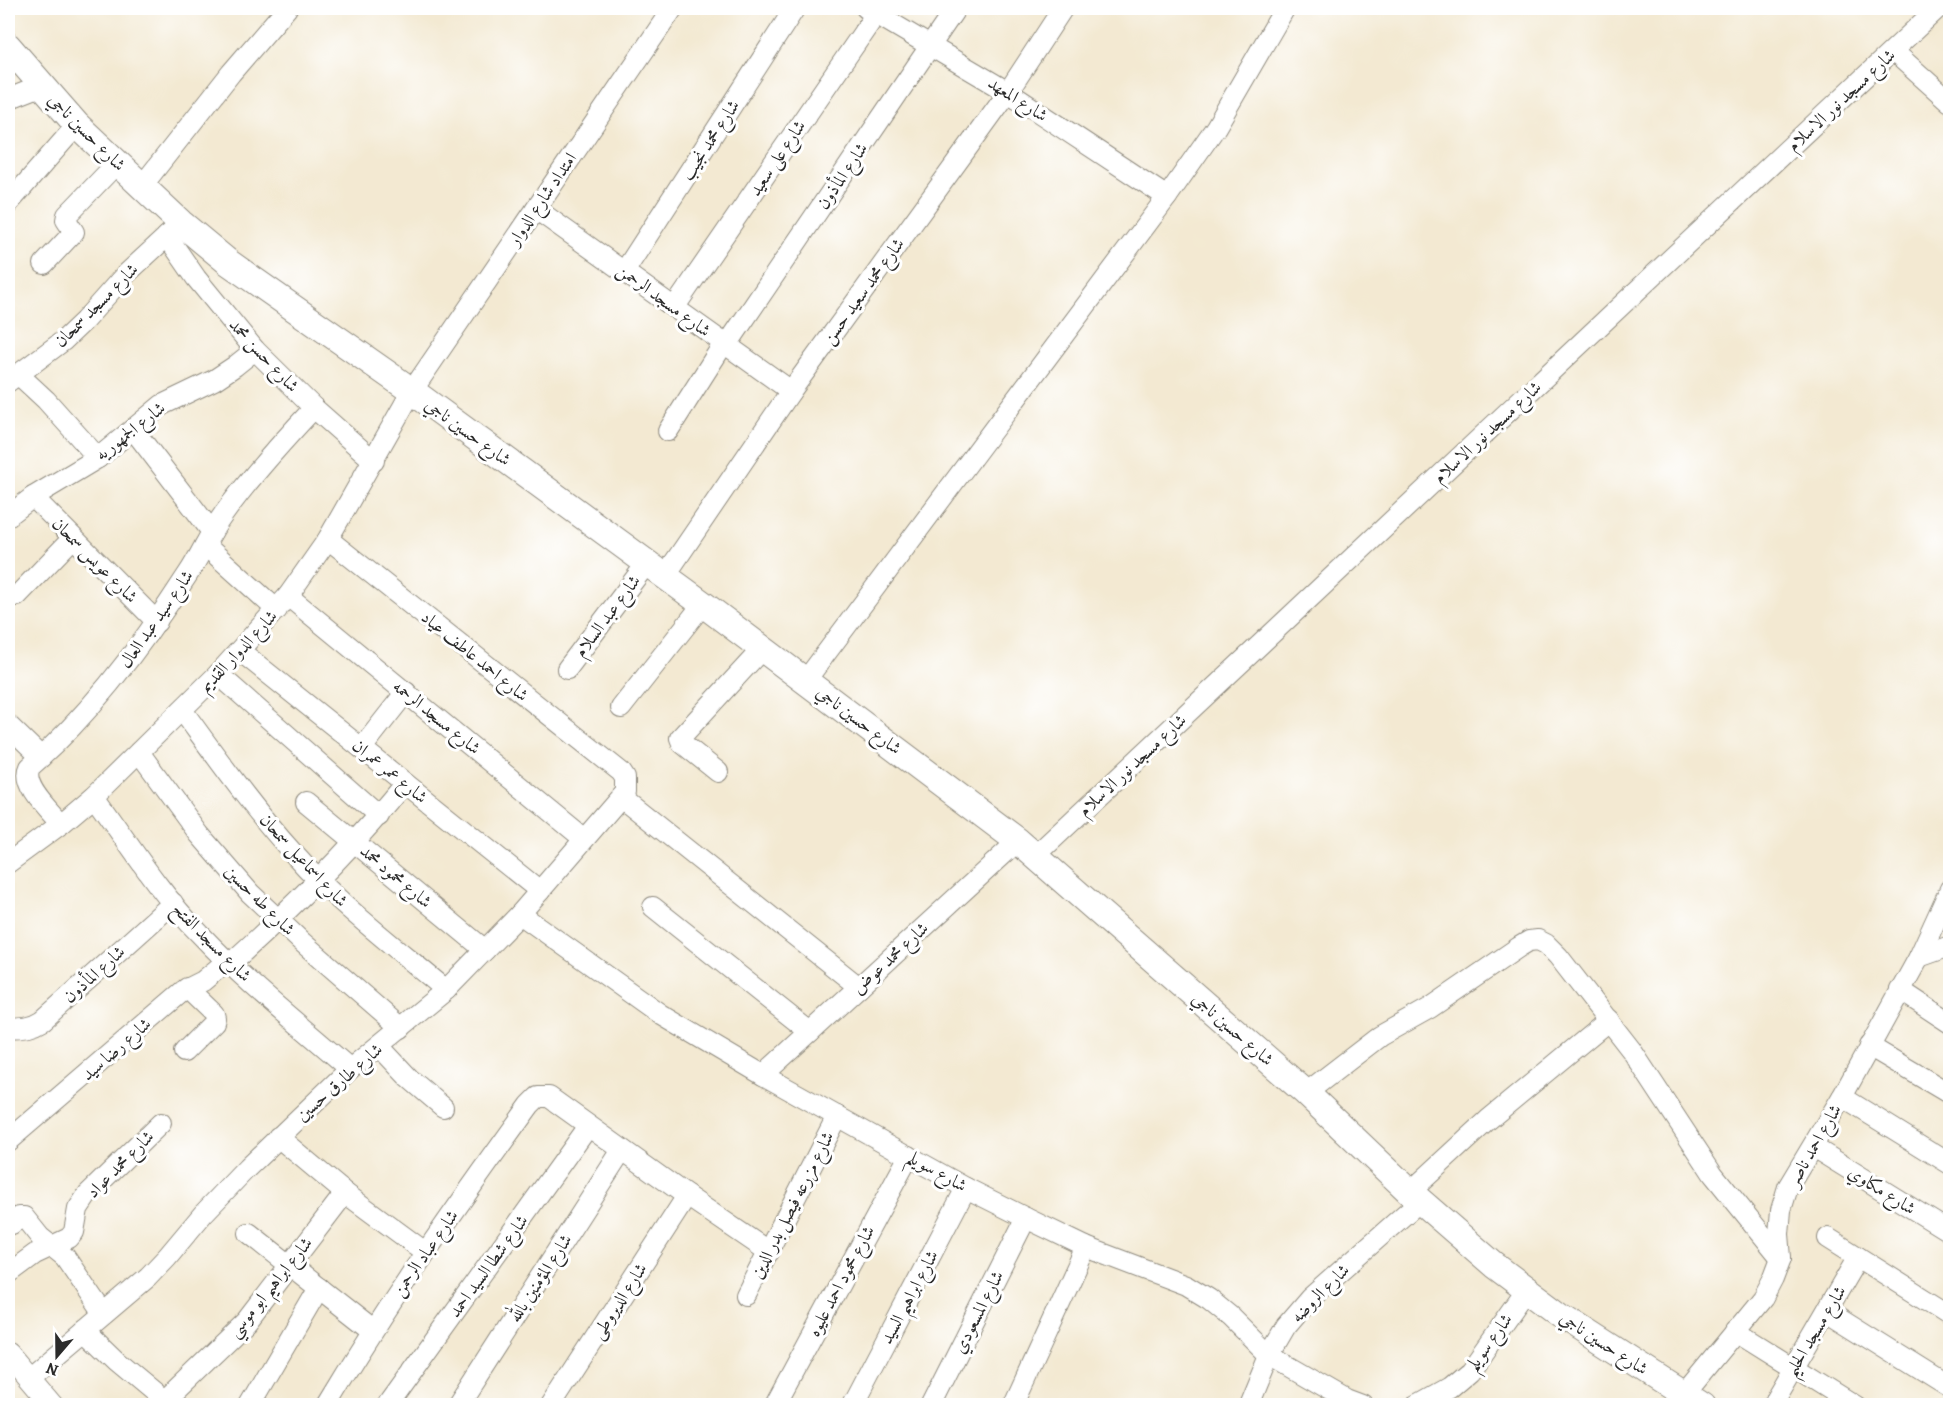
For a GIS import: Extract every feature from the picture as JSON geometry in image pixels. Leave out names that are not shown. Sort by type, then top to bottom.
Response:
[{"type":"street","points":[[142,186],[231,73],[287,8]]},
{"type":"street","name":"امتداد شارع الدوار","points":[[412,391],[673,8]]},
{"type":"street","name":"شارع محمد نجيب","points":[[624,272],[795,8]]},
{"type":"street","name":"شارع المأذون","points":[[668,431],[956,8]]},
{"type":"street","name":"شارع محمد سعيد حسن","points":[[656,570],[791,391],[1008,92],[1064,8]]},
{"type":"street","points":[[806,680],[1167,197],[1216,127],[1285,8]]},
{"type":"street","name":"شارع مسجد نور الاسلام","points":[[1026,849],[1938,8]]},
{"type":"street","name":"شارع المعهد","points":[[874,9],[1008,92],[1167,197]]},
{"type":"street","name":"شارع على سعيد","points":[[675,308],[874,9]]},
{"type":"street","name":"شارع حسين ناجي","points":[[8,46],[77,125],[142,186],[174,230],[228,262],[412,391],[806,680],[1026,849],[1306,1093],[1415,1196],[1526,1291],[1693,1400]]},
{"type":"street","points":[[1893,51],[1950,102]]},
{"type":"street","points":[[8,99],[41,86]]},
{"type":"street","points":[[8,204],[77,125]]},
{"type":"street","points":[[44,264],[74,232],[66,220],[67,215],[117,163]]},
{"type":"street","name":"شارع مسجد الرحمن","points":[[536,209],[791,391]]},
{"type":"street","name":"شارع حسن محمد","points":[[174,230],[196,278],[255,350],[314,408],[374,461]]},
{"type":"street","name":"شارع مسجد سمحان","points":[[13,378],[63,341],[124,276],[174,230]]},
{"type":"street","name":"شارع الجمهوريه","points":[[8,516],[33,497],[98,458],[162,405],[214,380],[255,350]]},
{"type":"street","points":[[13,378],[46,400],[98,458]]},
{"type":"street","name":"شارع الدوار القديم","points":[[8,863],[61,824],[94,796],[218,674],[283,603],[328,539],[412,391]]},
{"type":"street","name":"شارع سيد عبد العال","points":[[61,824],[29,785],[27,773],[30,767],[77,720],[123,666],[157,622],[208,538],[245,485],[314,408]]},
{"type":"street","name":"شارع مسجد الرحمه","points":[[134,429],[208,538],[283,603],[406,692],[584,839]]},
{"type":"street","name":"شارع عويس سمحان","points":[[33,497],[157,622]]},
{"type":"street","points":[[17,596],[74,538]]},
{"type":"street","name":"شارع احمد عاطف عياد","points":[[328,539],[621,772],[627,785],[621,797]]},
{"type":"street","name":"شارع عبد السلام","points":[[567,669],[656,570]]},
{"type":"street","points":[[621,708],[703,604]]},
{"type":"street","points":[[718,772],[682,743],[680,738],[763,648]]},
{"type":"street","name":"شارع عمر عمران","points":[[240,651],[540,891]]},
{"type":"street","points":[[218,674],[379,816]]},
{"type":"street","points":[[362,748],[406,692]]},
{"type":"street","name":"شارع اسماعيل سمحان","points":[[182,710],[272,829],[319,880],[447,990]]},
{"type":"street","points":[[10,733],[41,757]]},
{"type":"street","name":"شارع طه حسين","points":[[139,752],[224,864],[278,920],[401,1028]]},
{"type":"street","name":"شارع رضا سيد","points":[[8,1141],[187,988],[203,981],[278,920],[355,843],[405,783]]},
{"type":"street","name":"شارع مسجد الفتح","points":[[94,796],[172,903],[198,933],[350,1069]]},
{"type":"street","points":[[621,797],[859,987]]},
{"type":"street","name":"شارع طارق حسين","points":[[30,1377],[148,1277],[203,1214],[278,1137],[350,1069],[447,990],[520,914],[621,797]]},
{"type":"street","name":"شارع محمود محمد","points":[[306,802],[485,950]]},
{"type":"street","name":"شارع محمد عوض","points":[[763,1075],[859,987],[1026,849]]},
{"type":"street","name":"شارع احمد ناصر","points":[[1693,1400],[1735,1331],[1763,1298],[1773,1279],[1781,1258],[1779,1233],[1781,1210],[1788,1187],[1813,1148],[1919,957],[1950,889]]},
{"type":"street","name":"شارع المأذون","points":[[8,1028],[34,1026],[43,1020],[172,903]]},
{"type":"street","points":[[653,907],[810,1032]]},
{"type":"street","name":"شارع سويلم","points":[[520,914],[660,1014],[763,1075],[966,1188],[1026,1218],[1086,1247],[1186,1285],[1209,1299],[1231,1317],[1269,1355],[1347,1400],[1363,1406]]},
{"type":"street","points":[[1306,1093],[1380,1036],[1438,1003],[1529,941],[1538,940],[1546,944],[1609,1020],[1713,1174],[1781,1258]]},
{"type":"street","points":[[1919,957],[1950,946]]},
{"type":"street","points":[[184,1052],[214,1023],[215,1018],[214,1014],[187,988]]},
{"type":"street","points":[[1899,990],[1950,1023]]},
{"type":"street","name":"شارع الروضه","points":[[1248,1406],[1269,1355],[1286,1326],[1310,1298],[1415,1196],[1488,1120],[1609,1020]]},
{"type":"street","points":[[379,1046],[409,1078],[443,1107]]},
{"type":"street","points":[[1869,1046],[1950,1094]]},
{"type":"street","name":"شارع عباد الرحمن","points":[[327,1406],[372,1330],[530,1104],[538,1097],[549,1097],[588,1125]]},
{"type":"street","points":[[1842,1097],[1950,1164]]},
{"type":"street","name":"شارع مزرعه فيصل بدر الدين","points":[[746,1294],[837,1116]]},
{"type":"street","name":"شارع محمد عواد","points":[[8,1274],[35,1254],[69,1238],[74,1232],[78,1209],[88,1194],[161,1123]]},
{"type":"street","points":[[588,1125],[769,1252]]},
{"type":"street","name":"شارع شطا السيد احمد","points":[[387,1406],[588,1125]]},
{"type":"street","points":[[278,1137],[345,1193],[425,1252]]},
{"type":"street","name":"شارع مكاوي","points":[[1813,1148],[1950,1232]]},
{"type":"street","name":"شارع المؤمنين بالله","points":[[457,1406],[622,1150]]},
{"type":"street","name":"شارع محمود احمد عليوه","points":[[774,1406],[909,1156]]},
{"type":"street","name":"شارع ابراهيم السيد","points":[[852,1406],[966,1188]]},
{"type":"street","name":"شارع ابراهيم ابو موسي","points":[[167,1403],[247,1321],[345,1193]]},
{"type":"street","name":"شارع الديروطى","points":[[550,1406],[687,1196]]},
{"type":"street","points":[[8,1221],[12,1224],[19,1217],[24,1217],[39,1237],[65,1257],[104,1314]]},
{"type":"street","name":"شارع المسعودي","points":[[931,1406],[1026,1218]]},
{"type":"street","points":[[249,1233],[372,1330]]},
{"type":"street","points":[[1828,1238],[1950,1315]]},
{"type":"street","points":[[1013,1406],[1086,1247]]},
{"type":"street","name":"شارع مسجد الحليم","points":[[1771,1406],[1858,1257]]},
{"type":"street","points":[[250,1406],[319,1288]]},
{"type":"street","name":"شارع سويلم","points":[[1416,1406],[1450,1387],[1470,1370],[1526,1291]]},
{"type":"street","points":[[1827,1311],[1950,1388]]},
{"type":"street","points":[[85,1330],[117,1361],[167,1403]]},
{"type":"street","points":[[1735,1331],[1855,1406]]},
{"type":"street","points":[[8,1353],[53,1406]]}]
